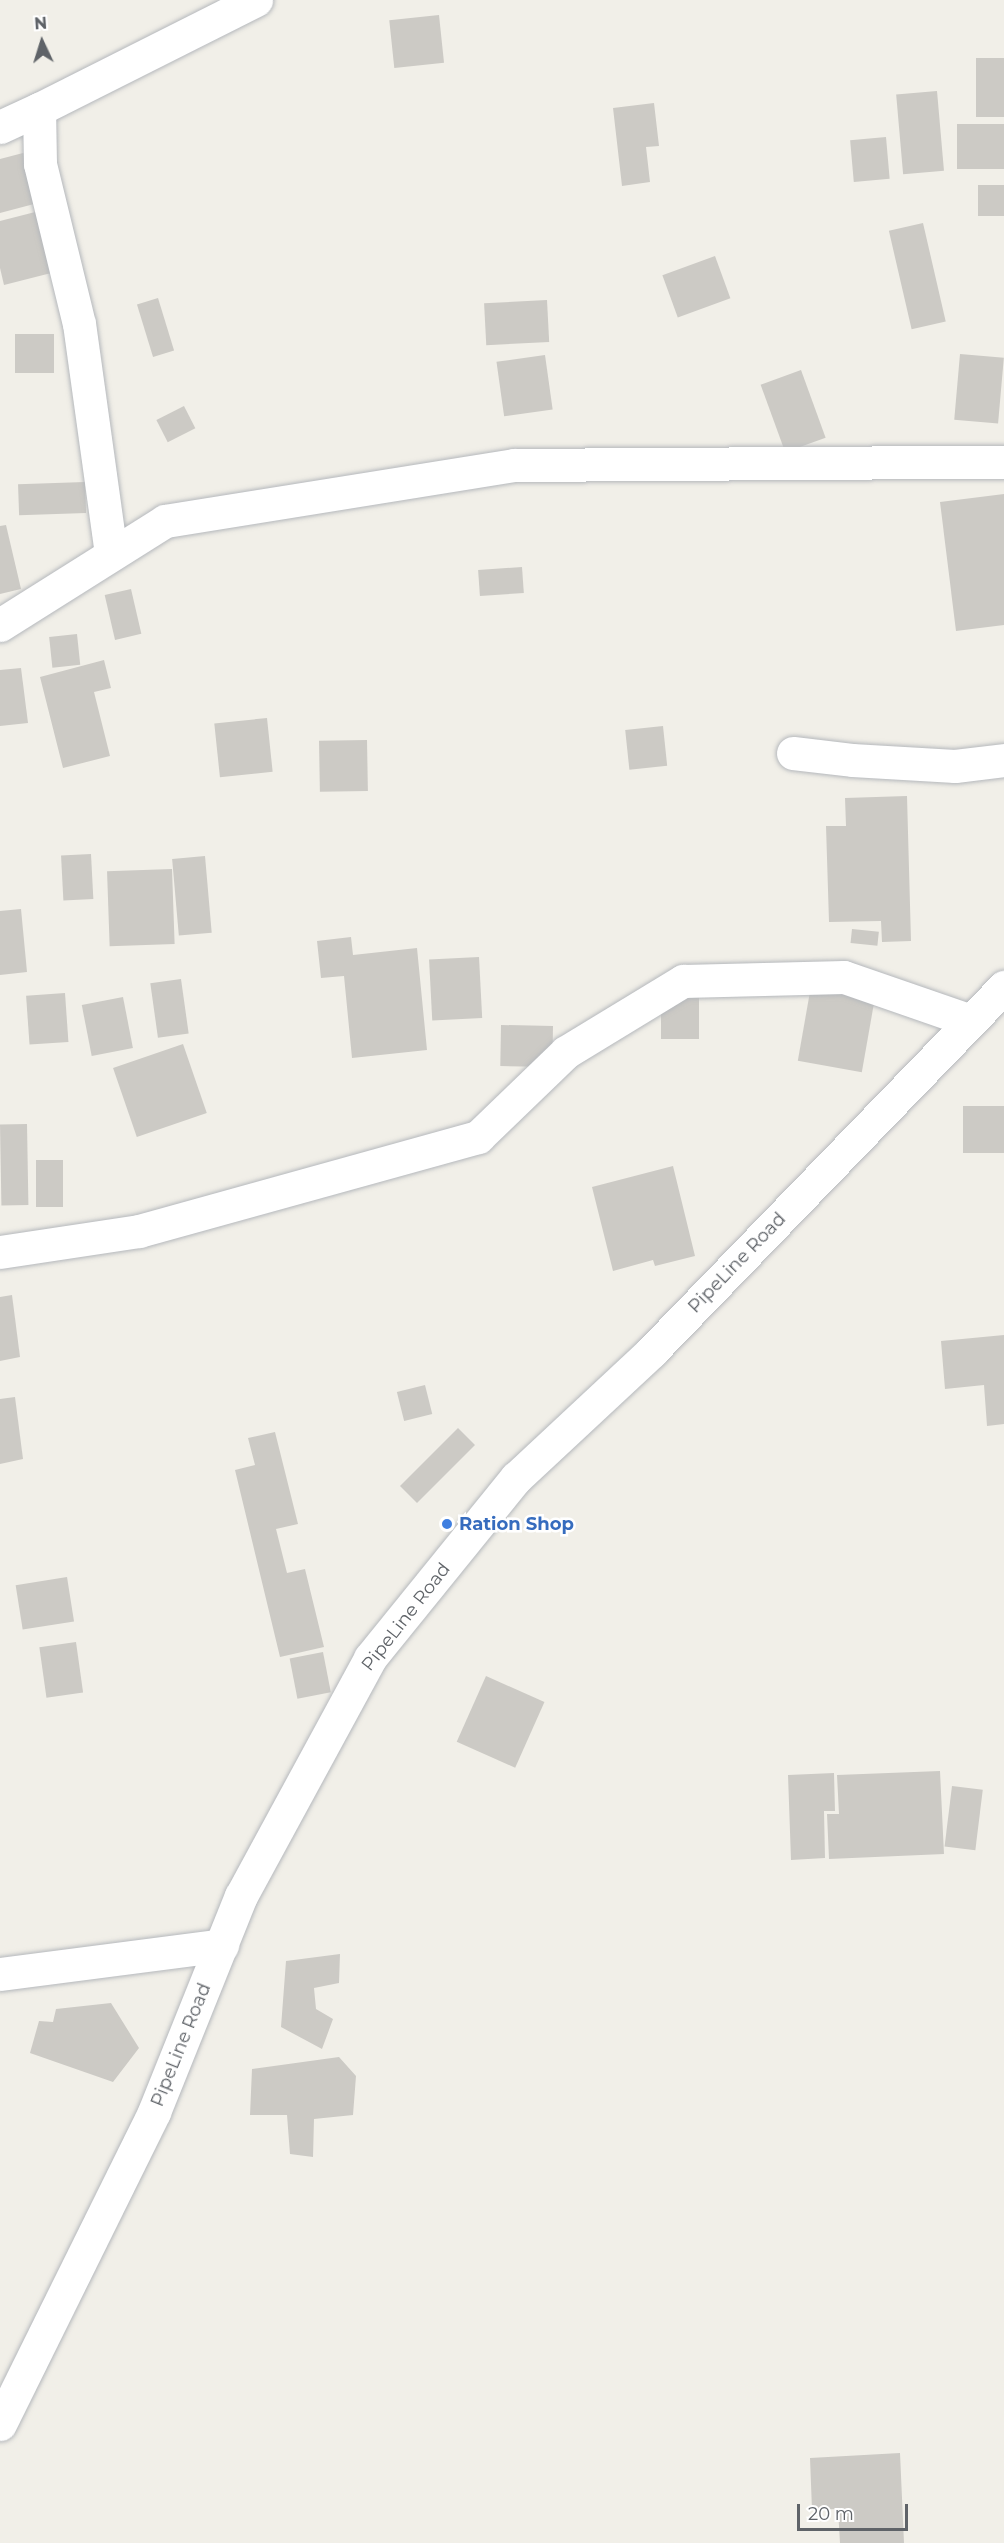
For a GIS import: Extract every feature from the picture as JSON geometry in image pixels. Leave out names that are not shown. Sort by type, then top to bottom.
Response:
[{"type":"street","points":[[0,128],[256,0]]},
{"type":"street","points":[[39,109],[40,164],[79,324],[111,554]]},
{"type":"street","points":[[0,625],[165,521],[514,465],[1004,462]]},
{"type":"street","points":[[793,753],[852,760],[955,766],[1004,760]]},
{"type":"street","points":[[0,1252],[139,1231],[478,1137],[566,1052],[683,981],[844,977],[971,1021]]},
{"type":"street","name":"PipeLine Road","points":[[0,2424],[154,2112],[241,1896],[370,1658],[516,1478],[651,1352],[1004,987]]},
{"type":"street","points":[[0,1974],[222,1945]]},
{"type":"building","points":[[439,15],[444,63],[394,68],[389,20]]},
{"type":"building","points":[[976,58],[1004,58],[1004,117],[976,117]]},
{"type":"building","points":[[937,91],[944,171],[903,174],[896,95]]},
{"type":"building","points":[[654,103],[659,146],[646,147],[650,182],[622,186],[613,108]]},
{"type":"building","points":[[957,124],[1004,124],[1004,169],[957,169]]},
{"type":"building","points":[[886,137],[890,179],[854,182],[850,140]]},
{"type":"building","points":[[46,147],[34,204],[0,213],[0,159]]},
{"type":"building","points":[[978,185],[1004,185],[1004,216],[978,216]]},
{"type":"building","points":[[43,210],[59,271],[4,285],[0,268],[0,221]]},
{"type":"building","points":[[923,223],[946,321],[912,329],[889,231]]},
{"type":"building","points":[[715,256],[730,298],[678,317],[662,275]]},
{"type":"building","points":[[158,298],[174,351],[153,357],[137,304]]},
{"type":"building","points":[[547,300],[549,342],[486,345],[484,303]]},
{"type":"building","points":[[15,334],[54,334],[54,373],[15,373]]},
{"type":"building","points":[[960,354],[1004,358],[998,424],[954,420]]},
{"type":"building","points":[[545,355],[553,409],[504,416],[496,362]]},
{"type":"building","points":[[801,370],[826,438],[785,452],[761,385]]},
{"type":"building","points":[[184,406],[195,428],[168,442],[156,420]]},
{"type":"building","points":[[85,482],[86,513],[19,515],[18,484]]},
{"type":"building","points":[[1004,494],[1004,625],[956,631],[940,502]]},
{"type":"building","points":[[6,525],[21,589],[0,594],[0,526]]},
{"type":"building","points":[[522,567],[524,593],[480,596],[478,570]]},
{"type":"building","points":[[131,589],[141,634],[115,640],[105,595]]},
{"type":"building","points":[[77,634],[80,665],[52,668],[49,637]]},
{"type":"building","points":[[104,660],[111,688],[94,692],[110,756],[63,768],[40,677]]},
{"type":"building","points":[[21,668],[28,723],[0,726],[0,670]]},
{"type":"building","points":[[267,718],[273,772],[220,777],[214,724]]},
{"type":"building","points":[[663,726],[667,766],[629,770],[625,730]]},
{"type":"building","points":[[367,740],[368,791],[320,792],[319,741]]},
{"type":"building","points":[[907,796],[911,941],[882,942],[881,921],[829,922],[826,826],[846,826],[845,798]]},
{"type":"building","points":[[91,854],[93,899],[63,901],[61,856]]},
{"type":"building","points":[[205,856],[212,933],[179,936],[172,859]]},
{"type":"building","points":[[172,869],[175,944],[110,946],[107,871]]},
{"type":"building","points":[[21,909],[27,972],[0,975],[0,911]]},
{"type":"building","points":[[852,929],[879,932],[877,946],[851,943]]},
{"type":"building","points":[[351,937],[353,955],[417,948],[427,1050],[352,1058],[344,976],[321,978],[317,941]]},
{"type":"building","points":[[479,957],[482,1018],[432,1021],[429,960]]},
{"type":"building","points":[[181,979],[189,1033],[158,1038],[150,983]]},
{"type":"building","points":[[811,986],[875,997],[862,1072],[798,1061]]},
{"type":"building","points":[[65,993],[68,1042],[30,1045],[26,996]]},
{"type":"building","points":[[661,993],[699,993],[699,1039],[661,1039]]},
{"type":"building","points":[[123,997],[133,1048],[92,1056],[82,1005]]},
{"type":"building","points":[[501,1025],[553,1026],[552,1067],[500,1066]]},
{"type":"building","points":[[183,1044],[207,1113],[137,1137],[113,1068]]},
{"type":"building","points":[[963,1106],[1004,1106],[1004,1153],[963,1153]]},
{"type":"building","points":[[0,1124],[27,1124],[28,1205],[1,1205]]},
{"type":"building","points":[[36,1160],[63,1160],[63,1207],[36,1207]]},
{"type":"building","points":[[673,1166],[695,1256],[655,1266],[653,1260],[613,1271],[592,1187]]},
{"type":"building","points":[[12,1295],[20,1357],[0,1361],[0,1297]]},
{"type":"building","points":[[1004,1335],[1004,1424],[987,1426],[984,1385],[945,1389],[941,1341]]},
{"type":"building","points":[[425,1385],[432,1414],[404,1421],[397,1392]]},
{"type":"building","points":[[15,1397],[23,1459],[0,1464],[0,1399]]},
{"type":"building","points":[[458,1428],[475,1445],[417,1503],[400,1486]]},
{"type":"building","points":[[275,1432],[298,1524],[276,1529],[287,1573],[305,1569],[324,1647],[280,1657],[235,1470],[255,1465],[248,1438]]},
{"type":"building","points":[[67,1577],[74,1621],[23,1630],[16,1585]]},
{"type":"building","points":[[76,1642],[83,1693],[46,1698],[39,1647]]},
{"type":"building","points":[[323,1652],[331,1692],[297,1699],[290,1658]]},
{"type":"building","points":[[486,1676],[544,1702],[515,1768],[457,1742]]},
{"type":"building","points":[[940,1771],[944,1854],[829,1859],[827,1814],[839,1814],[837,1775]]},
{"type":"building","points":[[834,1773],[835,1811],[824,1811],[825,1858],[791,1860],[788,1775]]},
{"type":"building","points":[[952,1786],[983,1790],[975,1850],[945,1847]]},
{"type":"building","points":[[340,1954],[339,1983],[314,1988],[316,2009],[333,2019],[322,2049],[281,2027],[286,1961]]},
{"type":"building","points":[[111,2003],[139,2048],[113,2082],[30,2053],[39,2021],[53,2022],[56,2009]]},
{"type":"building","points":[[339,2057],[356,2076],[353,2115],[314,2119],[313,2157],[290,2154],[287,2115],[250,2115],[252,2069]]},
{"type":"building","points":[[900,2453],[904,2543],[840,2543],[838,2509],[812,2510],[810,2458]]},
{"type":"place","name":"Ration Shop","points":[[447,1524]]}]
